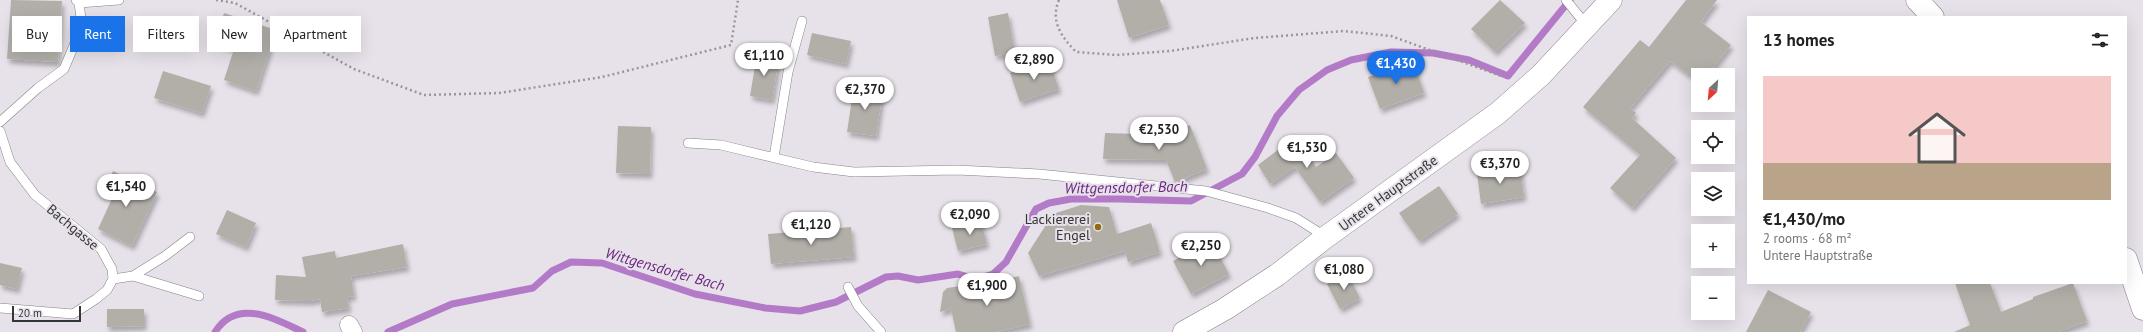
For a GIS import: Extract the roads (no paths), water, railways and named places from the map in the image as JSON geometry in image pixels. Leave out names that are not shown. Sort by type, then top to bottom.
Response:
[{"type":"street","name":"Untere Hauptstraße","points":[[1184,332],[1226,309],[1264,283],[1326,237],[1466,138],[1529,86],[1583,20],[1610,0]]},
{"type":"street","points":[[1917,0],[1932,16]]},
{"type":"street","points":[[2127,263],[2143,309]]},
{"type":"lane","points":[[0,122],[38,88],[64,69],[75,43],[81,18],[78,2],[119,0]]},
{"type":"lane","points":[[1566,0],[1583,20]]},
{"type":"lane","points":[[774,157],[788,72],[802,21]]},
{"type":"lane","name":"Bachgasse","points":[[0,131],[10,162],[35,195],[101,249],[112,269],[113,279]]},
{"type":"lane","points":[[688,143],[721,145],[813,167],[854,172],[957,170],[1040,174],[1206,191],[1268,208],[1296,218],[1326,237]]},
{"type":"lane","points":[[0,308],[73,314],[107,290],[113,279],[133,276],[165,256],[190,237]]},
{"type":"lane","points":[[133,276],[199,296]]},
{"type":"lane","points":[[848,287],[858,306],[881,332]]},
{"type":"waterway","name":"Wittgensdorfer Bach","points":[[388,332],[452,304],[533,288],[552,271],[571,262],[602,263],[695,294],[765,308],[800,311],[836,302],[886,277],[898,276],[918,280],[958,274],[976,279],[993,274],[1006,262],[1036,209],[1049,203],[1071,199],[1191,201],[1242,174],[1255,157],[1277,116],[1299,90],[1327,70],[1351,60],[1391,52],[1433,53],[1469,60],[1508,76],[1570,0]]},
{"type":"waterway","name":"Wittgensdorfer Bach","points":[[215,332],[224,321],[234,315],[245,313],[269,317],[303,332]]},
{"type":"place","name":"Lackiererei Engel","points":[[1098,227]]}]
